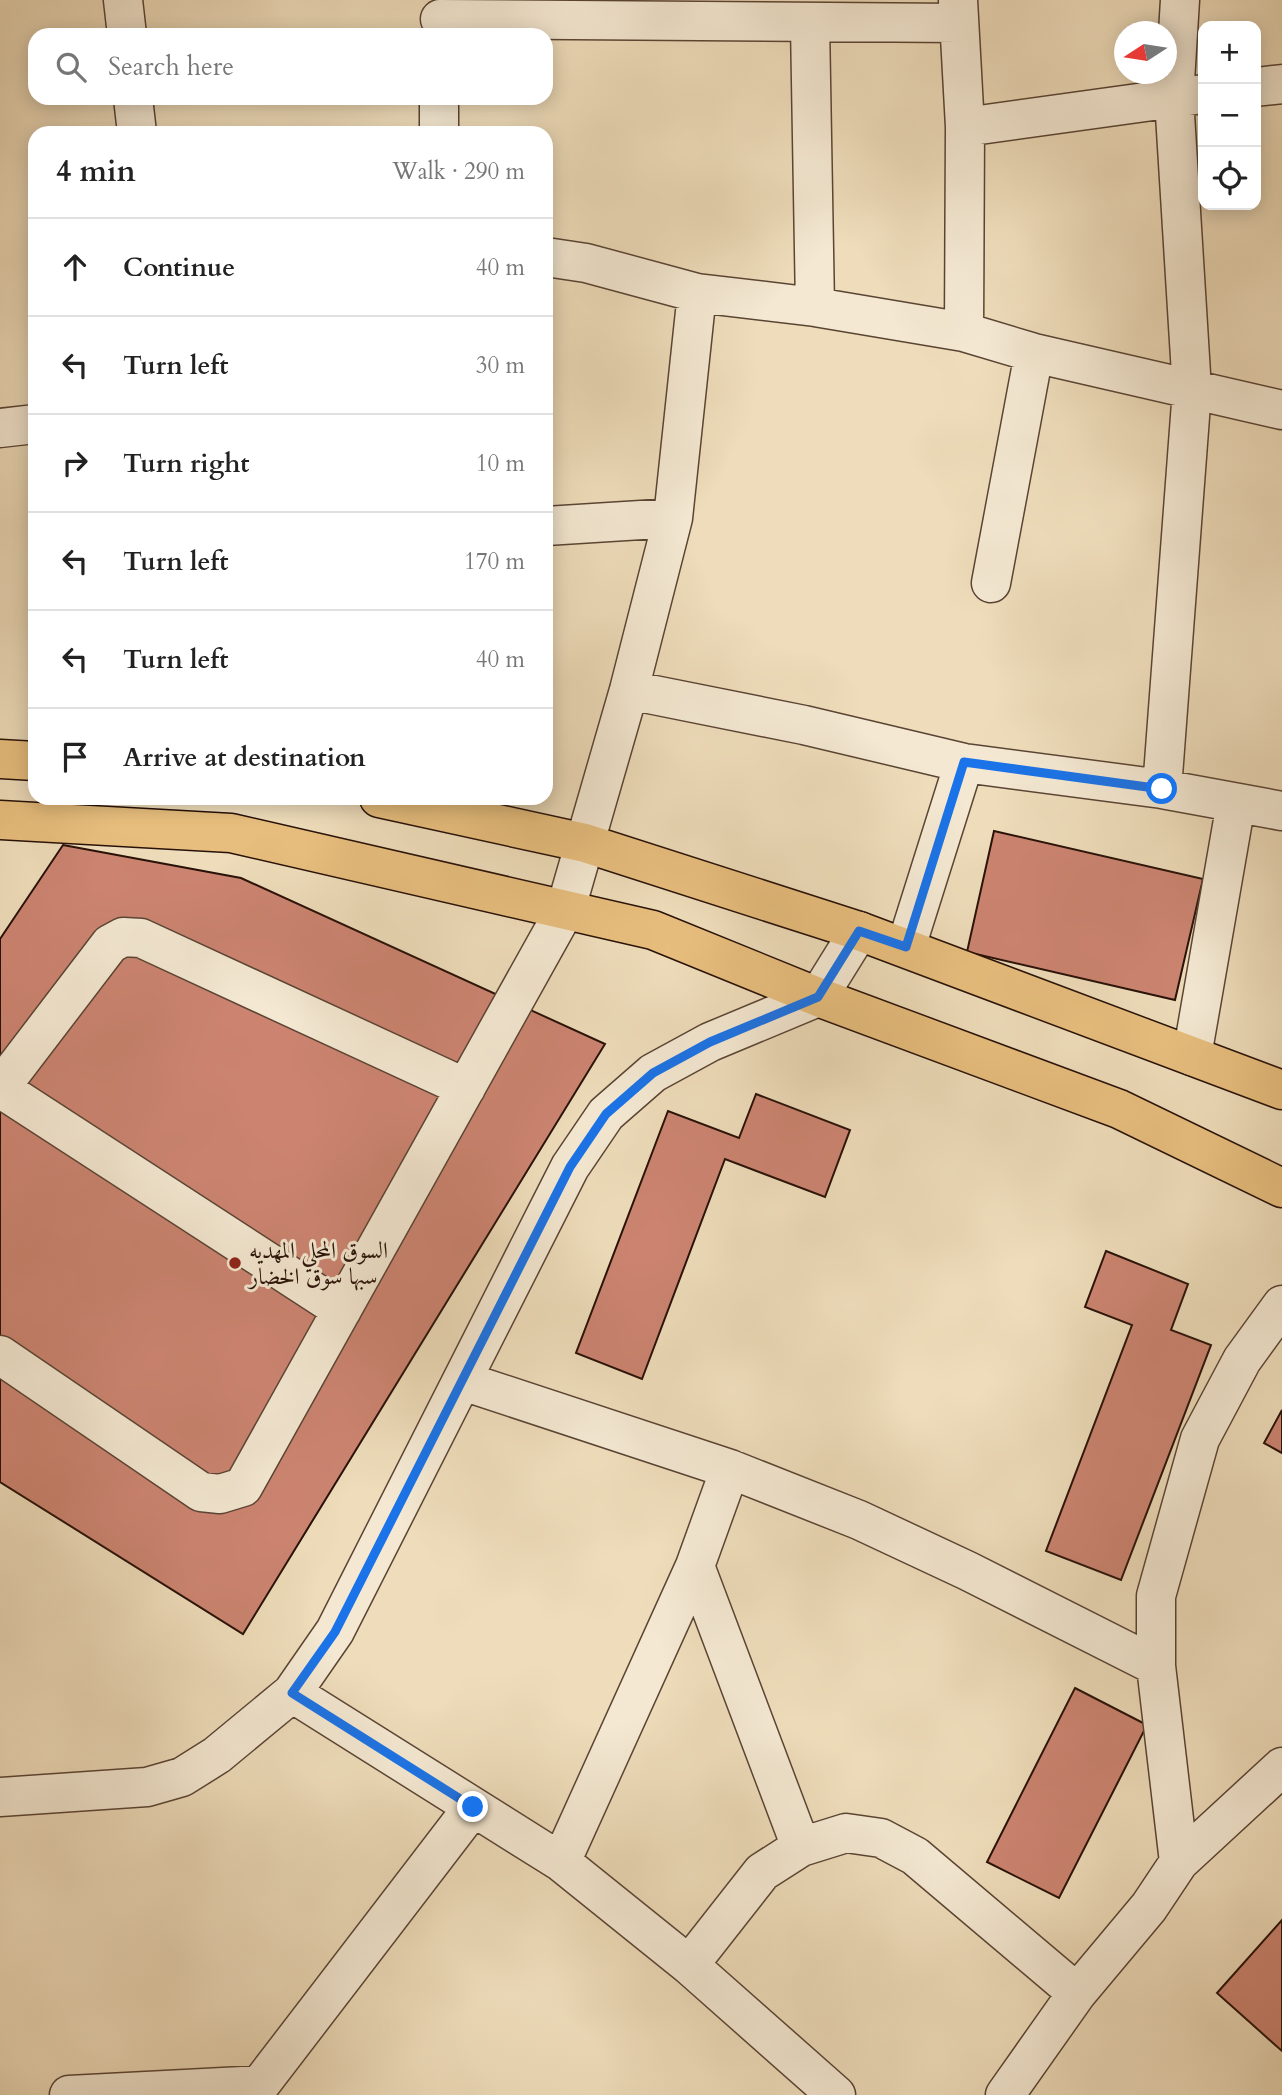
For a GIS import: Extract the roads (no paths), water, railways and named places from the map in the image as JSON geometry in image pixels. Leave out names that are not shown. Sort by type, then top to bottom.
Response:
[{"type":"main road","points":[[0,759],[28,761]]},
{"type":"main road","points":[[411,805],[585,843],[859,931],[1279,1087]]},
{"type":"main road","points":[[0,820],[231,832],[653,930],[818,997],[1119,1109],[1282,1188]]},
{"type":"street","points":[[123,0],[126,28]]},
{"type":"street","points":[[1162,789],[1192,390],[1189,96],[1180,0]]},
{"type":"street","points":[[440,18],[810,24],[958,11],[965,127],[964,332]]},
{"type":"street","points":[[810,24],[815,307]]},
{"type":"street","points":[[1261,86],[1282,83]]},
{"type":"street","points":[[965,127],[1189,96]]},
{"type":"street","points":[[134,105],[136,126]]},
{"type":"street","points":[[439,105],[439,126]]},
{"type":"street","points":[[553,258],[586,263],[697,293],[815,307],[964,332],[1034,353],[1282,410]]},
{"type":"street","points":[[0,1355],[201,1492],[220,1494],[243,1487],[566,908],[629,690],[673,519],[697,293]]},
{"type":"street","points":[[991,583],[1034,353]]},
{"type":"street","points":[[0,428],[28,425]]},
{"type":"street","points":[[553,526],[673,519]]},
{"type":"street","points":[[629,690],[804,724],[964,762],[1162,789],[1282,811]]},
{"type":"street","points":[[906,947],[964,762]]},
{"type":"street","points":[[1192,1056],[1236,803]]},
{"type":"street","points":[[0,1797],[147,1787],[182,1777],[217,1755],[292,1693],[335,1632],[570,1167],[606,1114],[653,1073],[710,1042],[818,997],[859,931]]},
{"type":"street","points":[[342,1310],[0,1088],[110,943],[123,937],[141,938],[466,1088]]},
{"type":"street","points":[[1178,1862],[1156,1666],[1156,1596],[1200,1439],[1242,1360],[1282,1305]]},
{"type":"street","points":[[463,1381],[730,1469],[883,1531],[1156,1666]]},
{"type":"street","points":[[561,1862],[695,1566],[730,1469]]},
{"type":"street","points":[[695,1566],[800,1847]]},
{"type":"street","points":[[292,1693],[561,1862],[689,1965],[836,2095]]},
{"type":"street","points":[[1005,2095],[1077,1993],[1149,1907],[1178,1862],[1282,1767]]},
{"type":"street","points":[[69,2095],[266,2090],[473,1807]]},
{"type":"street","points":[[689,1965],[762,1872],[800,1847],[846,1833],[881,1838],[915,1856],[1077,1993]]},
{"type":"place","name":"السوق المحلي المهديه سبها سوق الخضار","points":[[235,1263]]}]
